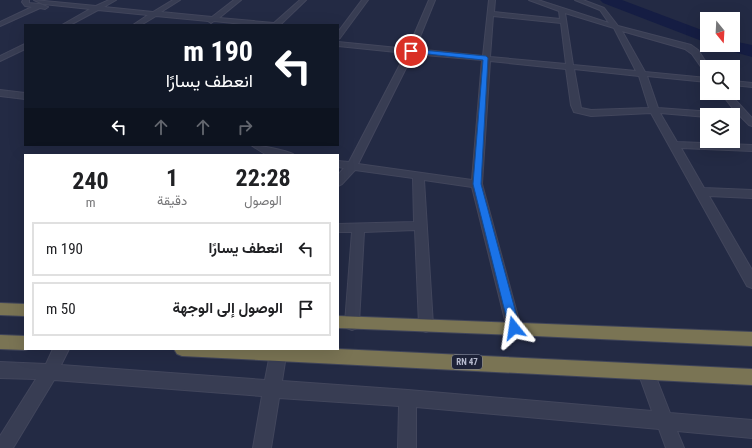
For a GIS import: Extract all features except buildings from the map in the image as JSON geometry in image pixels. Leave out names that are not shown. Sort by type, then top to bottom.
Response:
[{"type":"highway","points":[[0,309],[24,310]]},
{"type":"highway","points":[[345,322],[752,339]]},
{"type":"highway","points":[[0,342],[24,342]]},
{"type":"highway","name":"RN 47","points":[[230,350],[279,351],[752,377]]},
{"type":"street","points":[[48,3],[56,0]]},
{"type":"street","points":[[67,24],[113,0]]},
{"type":"street","points":[[138,24],[177,0]]},
{"type":"street","points":[[0,17],[26,2],[156,13],[209,23],[238,0]]},
{"type":"street","points":[[277,24],[303,0]]},
{"type":"street","points":[[339,34],[365,0]]},
{"type":"street","points":[[339,181],[352,166],[411,51],[432,0]]},
{"type":"street","points":[[492,0],[486,58],[477,184],[514,328]]},
{"type":"street","points":[[532,0],[688,47],[695,52],[700,60]]},
{"type":"street","points":[[578,0],[602,9],[616,26],[642,74],[654,110],[700,192],[747,265],[752,282]]},
{"type":"street","points":[[0,24],[38,3],[56,8],[90,12],[209,23],[240,24]]},
{"type":"street","points":[[56,8],[63,5]]},
{"type":"street","points":[[562,10],[575,105],[577,110],[591,113],[654,110],[700,114]]},
{"type":"street","points":[[490,14],[563,21]]},
{"type":"street","points":[[339,44],[700,79]]},
{"type":"street","points":[[0,59],[24,47]]},
{"type":"street","points":[[740,84],[752,85]]},
{"type":"street","points":[[0,93],[24,95]]},
{"type":"street","points":[[732,100],[750,119]]},
{"type":"street","points":[[740,118],[750,119]]},
{"type":"street","points":[[675,145],[752,148]]},
{"type":"street","points":[[258,146],[265,151],[283,154]]},
{"type":"street","points":[[339,164],[477,184]]},
{"type":"street","points":[[418,176],[426,325]]},
{"type":"street","points":[[700,192],[752,194]]},
{"type":"street","points":[[339,228],[420,226]]},
{"type":"street","points":[[345,322],[358,227]]},
{"type":"street","points":[[3,448],[50,372],[61,350]]},
{"type":"street","points":[[262,448],[279,351]]},
{"type":"street","points":[[0,370],[50,372],[408,398],[752,430]]},
{"type":"street","points":[[646,372],[676,448]]},
{"type":"street","points":[[407,448],[408,398]]},
{"type":"waterway","points":[[608,0],[700,35]]},
{"type":"waterway","points":[[740,48],[752,51]]},
{"type":"route","points":[[411,51],[486,58],[477,184],[514,328]]}]
